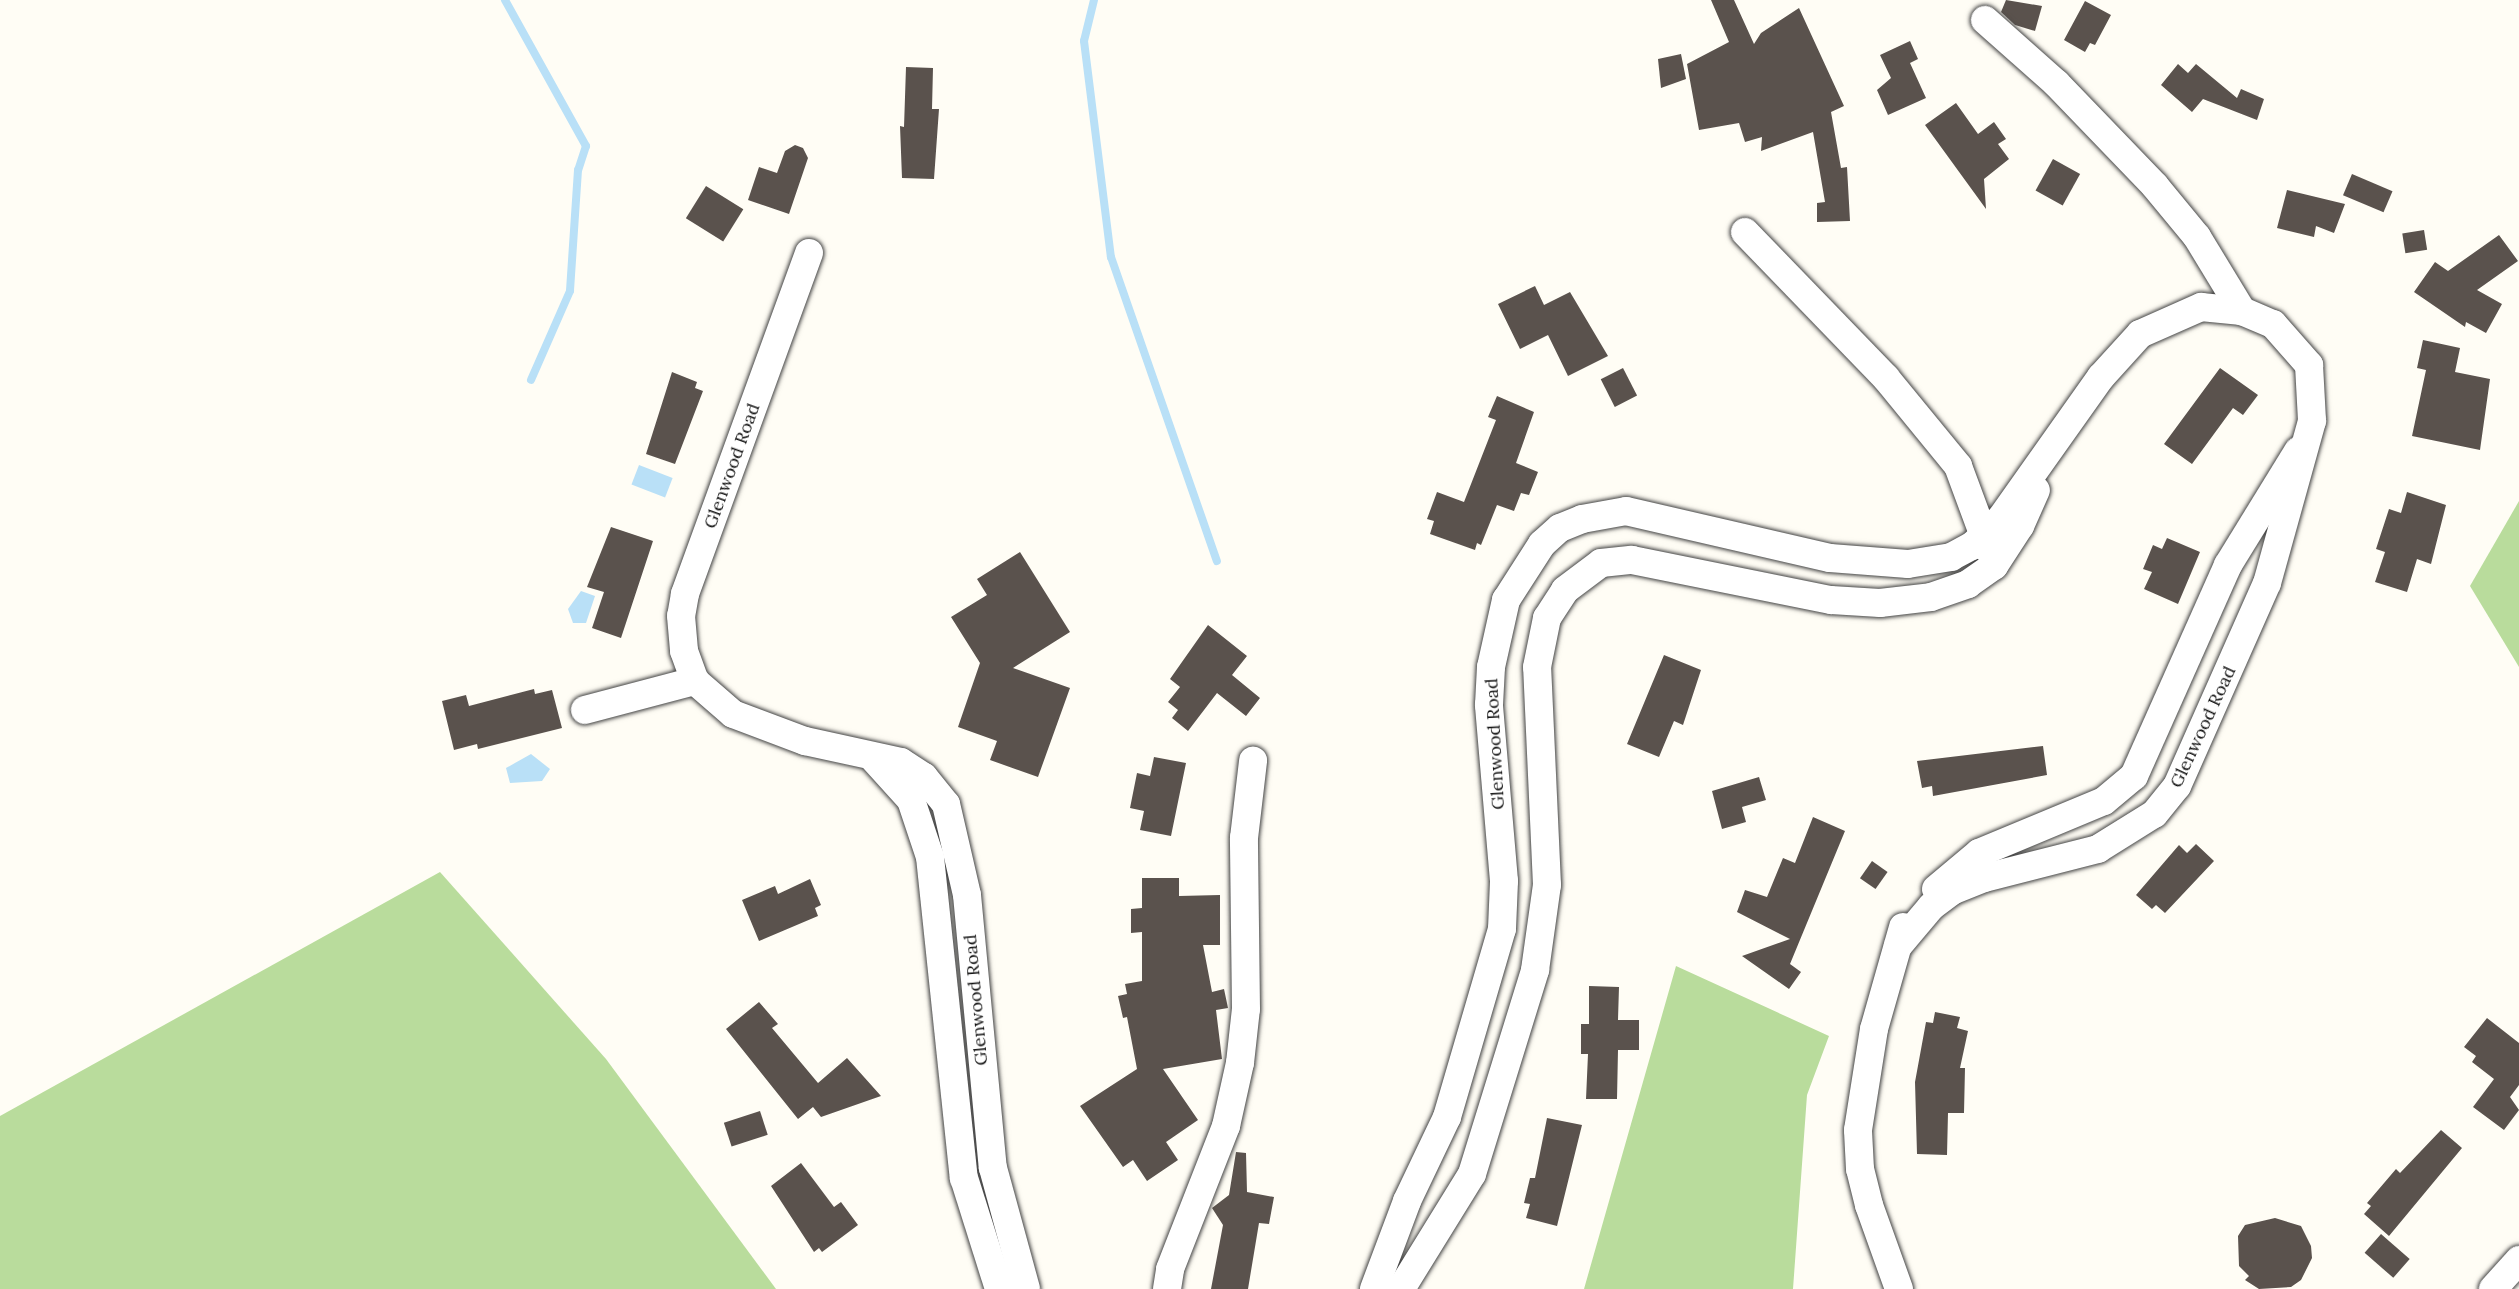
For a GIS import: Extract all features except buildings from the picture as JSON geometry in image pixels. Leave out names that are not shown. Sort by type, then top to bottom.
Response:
[{"type":"street","points":[[1985,20],[2056,83],[2155,186],[2197,237],[2242,311]]},
{"type":"street","points":[[1745,232],[1886,378],[1958,466],[1994,566]]},
{"type":"street","name":"Glenwood Road","points":[[809,253],[685,594],[681,632],[695,681],[717,705],[751,723],[901,762],[924,777],[946,804],[953,821],[967,894],[991,1156],[1026,1289]]},
{"type":"street","name":"Glenwood Road","points":[[1374,1289],[1407,1201],[1447,1117],[1502,929],[1504,881],[1489,705],[1491,667],[1499,620],[1525,564],[1560,528],[1582,519],[1626,511],[1830,558],[1908,564],[1951,557],[1984,536],[2048,457],[2101,377],[2140,334],[2189,309],[2242,311],[2273,324],[2305,357],[2314,391],[2309,434],[2267,583],[2204,731],[2167,801],[2140,826],[2098,849],[1977,880],[1952,891],[1931,907],[1898,946]]},
{"type":"street","name":"Glenwood Road","points":[[1899,1289],[1869,1205],[1860,1169],[1858,1130],[1874,1029],[1909,915],[1973,858],[2105,801],[2134,776],[2228,565],[2309,434]]},
{"type":"street","name":"Glenwood Road","points":[[1401,1289],[1472,1174],[1535,970],[1547,884],[1537,667],[1547,618],[1565,590],[1601,563],[1650,560],[1831,600],[1880,603],[1949,593],[1994,566],[2020,526],[2048,457]]},
{"type":"street","points":[[585,710],[695,681]]},
{"type":"street","name":"Glenwood Road","points":[[870,755],[900,784],[923,826],[937,901],[954,1112],[964,1178],[999,1289]]},
{"type":"street","points":[[1167,1289],[1170,1269],[1226,1126],[1240,1063],[1246,1009],[1244,838],[1253,761]]},
{"type":"street","points":[[2493,1289],[2519,1260]]},
{"type":"green space","points":[[2519,501],[2519,667],[2470,586]]},
{"type":"green space","points":[[440,872],[606,1059],[776,1289],[0,1289],[0,1116]]},
{"type":"green space","points":[[1676,966],[1829,1036],[1807,1095],[1793,1289],[1584,1289]]},
{"type":"water","points":[[639,465],[673,478],[665,498],[631,485]]},
{"type":"water","points":[[581,591],[595,596],[586,623],[573,623],[568,609]]},
{"type":"water","points":[[531,754],[550,769],[542,781],[510,783],[506,768]]},
{"type":"waterway","points":[[505,0],[586,146],[578,170],[570,291],[531,380]]},
{"type":"waterway","points":[[1094,0],[1084,41],[1111,257],[1217,561]]}]
